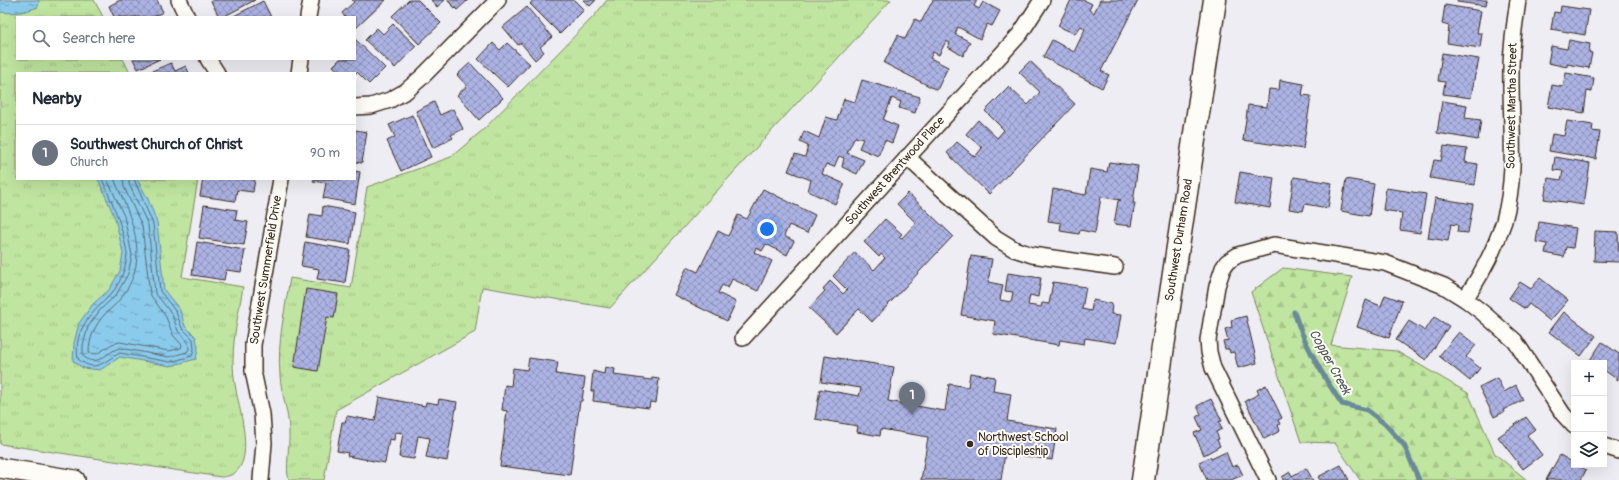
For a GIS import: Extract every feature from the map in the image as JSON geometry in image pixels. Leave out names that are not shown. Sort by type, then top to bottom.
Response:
[{"type":"main road","name":"Southwest Durham Road","points":[[1143,480],[1215,0]]},
{"type":"street","points":[[179,0],[187,16]]},
{"type":"street","points":[[308,16],[311,0]]},
{"type":"street","points":[[356,107],[371,106],[390,100],[406,91],[422,77],[498,0]]},
{"type":"street","name":"Southwest Brentwood Place","points":[[743,338],[1020,34],[1042,0]]},
{"type":"street","name":"Southwest Martha Street","points":[[1465,299],[1483,271],[1495,247],[1504,219],[1513,158],[1510,69],[1513,30],[1518,0]]},
{"type":"street","points":[[209,60],[216,72]]},
{"type":"street","points":[[299,72],[301,60]]},
{"type":"street","points":[[907,157],[996,238],[1014,249],[1032,255],[1116,267]]},
{"type":"street","name":"Southwest Summerfield Drive","points":[[261,480],[264,443],[262,414],[253,371],[252,345],[281,180]]},
{"type":"street","points":[[1268,480],[1213,368],[1209,352],[1210,329],[1218,279],[1225,264],[1238,255],[1274,245],[1385,264],[1444,286],[1484,313],[1515,341],[1563,414],[1571,423]]},
{"type":"street","points":[[1607,447],[1619,451]]},
{"type":"street","points":[[0,468],[75,480]]},
{"type":"green space","points":[[0,0],[94,0],[102,16],[16,16],[16,60],[124,60],[130,72],[16,72],[16,180],[198,180],[182,277],[243,287],[235,333],[233,371],[245,442],[244,455],[240,466],[233,474],[221,477],[0,444]]},
{"type":"green space","points":[[607,0],[891,0],[610,308],[482,287],[475,332],[336,410],[324,480],[289,480],[287,470],[289,425],[279,363],[282,326],[290,278],[351,288],[367,187],[451,157],[484,129],[595,15]]},
{"type":"green space","points":[[1283,268],[1352,277],[1331,345],[1396,351],[1468,393],[1495,454],[1527,480],[1360,480],[1335,443],[1301,442],[1251,292]]},
{"type":"water","points":[[0,0],[39,0],[38,7],[10,13],[0,12]]},
{"type":"water","points":[[98,180],[138,180],[148,199],[157,222],[164,290],[180,310],[185,326],[196,337],[198,349],[196,359],[170,366],[120,357],[100,370],[83,368],[73,361],[74,343],[79,323],[93,304],[109,290],[120,271],[123,253],[115,218]]},
{"type":"building","points":[[120,0],[157,0],[163,12],[155,16],[114,16],[109,6]]},
{"type":"building","points":[[255,0],[225,16],[218,16],[211,1]]},
{"type":"building","points":[[352,0],[386,0],[356,28],[356,16],[344,16],[342,13],[354,2]]},
{"type":"building","points":[[409,0],[418,0],[441,23],[419,44],[392,16]]},
{"type":"building","points":[[431,0],[445,0],[437,7]]},
{"type":"building","points":[[447,0],[468,0],[457,10]]},
{"type":"building","points":[[533,0],[574,0],[584,10],[560,34],[530,4]]},
{"type":"building","points":[[583,0],[596,0],[590,6]]},
{"type":"building","points":[[933,0],[977,0],[974,6],[979,9],[983,2],[1000,11],[992,26],[987,24],[980,39],[958,27],[955,34],[970,42],[963,56],[948,47],[950,43],[946,41],[939,55],[933,52],[930,58],[948,67],[937,90],[884,63],[898,35],[905,39],[915,19],[921,22]]},
{"type":"building","points":[[1071,0],[1084,0],[1092,4],[1089,10],[1094,13],[1100,0],[1138,0],[1101,71],[1109,75],[1102,88],[1043,57],[1052,40],[1074,52],[1085,29],[1081,26],[1075,34],[1058,26]]},
{"type":"building","points":[[1457,0],[1487,0],[1486,6],[1457,2]]},
{"type":"building","points":[[263,1],[270,16],[234,16]]},
{"type":"building","points":[[1445,5],[1481,11],[1477,33],[1482,33],[1480,48],[1447,43],[1449,26],[1442,24]]},
{"type":"building","points":[[1561,6],[1589,10],[1585,35],[1551,29],[1554,12],[1560,13]]},
{"type":"building","points":[[527,7],[552,37],[540,47],[544,52],[535,60],[521,43],[518,45],[503,27]]},
{"type":"building","points":[[393,24],[416,46],[395,68],[365,40],[377,28],[383,34]]},
{"type":"building","points":[[356,40],[385,68],[369,84],[357,72],[340,72],[333,66],[339,60],[356,60]]},
{"type":"building","points":[[1569,40],[1590,44],[1589,52],[1592,53],[1589,68],[1567,64],[1567,67],[1548,63],[1551,46],[1567,49]]},
{"type":"building","points":[[493,43],[500,50],[507,43],[530,64],[508,87],[478,59]]},
{"type":"building","points":[[1442,53],[1479,59],[1471,98],[1443,94],[1445,82],[1438,81]]},
{"type":"building","points":[[134,60],[158,60],[138,69]]},
{"type":"building","points":[[1030,61],[1075,104],[989,194],[947,153],[957,142],[975,157],[982,148],[966,134],[978,120],[997,138],[1004,130],[985,111],[1009,87],[1028,105],[1040,92],[1019,72]]},
{"type":"building","points":[[171,63],[175,71],[186,66],[189,72],[149,72]]},
{"type":"building","points":[[470,63],[503,98],[479,120],[457,95],[467,86],[457,75]]},
{"type":"building","points":[[1566,73],[1594,78],[1592,92],[1587,91],[1584,113],[1548,107],[1552,85],[1563,87]]},
{"type":"building","points":[[862,80],[920,97],[915,113],[899,108],[901,102],[892,98],[883,120],[898,126],[892,143],[885,140],[878,156],[859,148],[863,139],[855,137],[847,153],[864,160],[857,174],[842,167],[844,158],[839,156],[834,167],[826,164],[822,174],[845,184],[835,204],[808,191],[811,180],[788,171],[795,154],[805,157],[808,146],[800,142],[804,131],[819,138],[826,117],[837,120],[844,99],[855,102]]},
{"type":"building","points":[[1280,80],[1304,84],[1302,95],[1311,96],[1303,149],[1243,140],[1248,105],[1267,107],[1269,89],[1279,90]]},
{"type":"building","points":[[1442,101],[1467,105],[1465,118],[1481,120],[1478,140],[1437,133]]},
{"type":"building","points":[[434,102],[440,115],[453,109],[463,129],[451,135],[453,138],[433,148],[416,111]]},
{"type":"building","points":[[412,115],[431,157],[401,171],[387,141],[395,137],[389,125]]},
{"type":"building","points":[[1567,121],[1593,125],[1592,131],[1600,132],[1596,159],[1549,151],[1552,134],[1564,136]]},
{"type":"building","points":[[356,130],[367,132],[362,163],[356,162]]},
{"type":"building","points":[[1444,146],[1467,149],[1465,162],[1478,164],[1475,185],[1430,178],[1434,160],[1441,161]]},
{"type":"building","points":[[1555,157],[1590,163],[1584,205],[1544,199],[1548,178],[1561,180],[1563,171],[1553,170]]},
{"type":"building","points":[[1109,162],[1138,166],[1133,203],[1135,203],[1131,226],[1114,224],[1118,201],[1121,200],[1101,197],[1095,233],[1080,230],[1079,234],[1060,231],[1061,223],[1048,221],[1053,189],[1086,195],[1090,169],[1107,172]]},
{"type":"building","points":[[356,171],[360,172],[355,204],[323,198],[326,183],[313,181],[356,180]]},
{"type":"building","points":[[1240,172],[1274,178],[1270,208],[1235,202]]},
{"type":"building","points":[[1294,177],[1332,183],[1328,208],[1305,204],[1303,211],[1289,209]]},
{"type":"building","points":[[1346,179],[1374,184],[1369,216],[1341,211]]},
{"type":"building","points":[[203,180],[255,180],[253,192],[237,190],[235,201],[200,196]]},
{"type":"building","points":[[1386,188],[1426,194],[1420,233],[1400,230],[1402,213],[1383,210]]},
{"type":"building","points":[[763,189],[815,215],[807,233],[789,225],[784,236],[794,241],[787,255],[766,244],[762,251],[756,248],[754,252],[772,261],[758,291],[732,279],[728,288],[722,285],[718,293],[736,302],[727,321],[674,295],[687,267],[698,272],[718,231],[728,236],[738,215],[747,219]]},
{"type":"building","points":[[908,193],[953,236],[872,322],[859,309],[836,333],[809,308],[825,291],[823,289],[830,281],[843,294],[847,290],[833,276],[855,252],[874,270],[885,258],[881,254],[879,257],[864,242],[885,219],[902,234],[899,237],[902,238],[916,223],[897,204]]},
{"type":"building","points":[[1435,198],[1473,204],[1468,233],[1457,232],[1458,225],[1451,224],[1448,241],[1428,238]]},
{"type":"building","points":[[204,205],[237,210],[235,220],[248,222],[244,245],[199,238]]},
{"type":"building","points":[[323,206],[355,212],[350,244],[306,237],[310,214],[322,216]]},
{"type":"building","points":[[1539,222],[1576,228],[1573,248],[1566,247],[1564,257],[1545,253],[1547,244],[1536,242]]},
{"type":"building","points":[[1595,231],[1618,232],[1619,262],[1594,261]]},
{"type":"building","points":[[197,242],[245,250],[241,272],[226,270],[224,280],[192,275]]},
{"type":"building","points":[[305,242],[350,250],[345,283],[317,279],[319,269],[301,266]]},
{"type":"building","points":[[971,256],[992,259],[988,282],[1003,285],[1000,300],[1011,302],[1013,292],[1005,291],[1008,273],[1041,278],[1038,297],[1030,295],[1028,305],[1041,307],[1042,303],[1049,304],[1053,282],[1086,287],[1082,309],[1091,311],[1093,300],[1112,304],[1111,314],[1121,315],[1116,343],[1085,338],[1084,344],[1060,340],[1059,345],[993,334],[995,321],[961,315]]},
{"type":"building","points":[[1540,278],[1568,300],[1550,321],[1529,304],[1525,309],[1509,298],[1520,282],[1531,289]]},
{"type":"building","points":[[306,289],[338,294],[334,318],[327,317],[318,371],[294,367]]},
{"type":"building","points":[[1385,295],[1402,301],[1389,338],[1357,327],[1366,300],[1381,306]]},
{"type":"building","points":[[1564,312],[1596,336],[1581,356],[1549,332]]},
{"type":"building","points":[[1246,316],[1257,363],[1238,368],[1234,352],[1230,353],[1229,349],[1225,349],[1223,341],[1228,340],[1225,329],[1232,327],[1231,320]]},
{"type":"building","points":[[1434,317],[1449,326],[1426,360],[1396,340],[1409,321],[1425,331]]},
{"type":"building","points":[[1459,332],[1476,345],[1466,357],[1480,368],[1470,381],[1439,356]]},
{"type":"building","points":[[1602,342],[1619,354],[1618,380],[1607,372],[1607,360],[1590,360]]},
{"type":"building","points":[[825,356],[894,367],[888,401],[945,411],[949,384],[968,387],[970,373],[995,377],[993,391],[1011,394],[1007,421],[1057,429],[1052,460],[1005,453],[1001,480],[921,480],[928,437],[881,429],[880,436],[857,432],[858,426],[815,419],[820,389],[859,396],[861,388],[821,382]]},
{"type":"building","points":[[529,358],[558,362],[556,374],[585,378],[582,401],[580,401],[570,475],[500,466],[507,411],[502,410],[505,385],[511,386],[513,368],[527,370]]},
{"type":"building","points":[[605,367],[615,369],[614,375],[651,380],[652,378],[659,379],[656,403],[650,402],[649,408],[593,401],[594,391],[591,391],[593,371],[604,374]]},
{"type":"building","points":[[1497,378],[1504,392],[1516,385],[1523,400],[1503,410],[1504,412],[1494,417],[1479,387]]},
{"type":"building","points":[[1266,385],[1282,418],[1278,420],[1280,424],[1278,425],[1280,431],[1264,439],[1245,401],[1259,394],[1257,390]]},
{"type":"building","points":[[379,397],[425,406],[426,402],[438,404],[439,399],[457,402],[447,461],[426,457],[430,438],[418,436],[414,459],[399,457],[403,433],[395,432],[394,440],[389,439],[385,463],[347,456],[348,453],[337,451],[342,422],[345,422],[347,416],[375,421]]},
{"type":"building","points":[[1211,399],[1222,421],[1219,422],[1222,429],[1216,432],[1219,439],[1217,440],[1220,446],[1204,455],[1194,433],[1202,430],[1196,417],[1201,414],[1197,406]]},
{"type":"building","points":[[1526,417],[1535,429],[1527,435],[1542,455],[1523,469],[1498,437]]},
{"type":"building","points":[[1226,452],[1232,467],[1238,465],[1243,475],[1231,480],[1207,480],[1199,462],[1210,457],[1211,459]]},
{"type":"building","points":[[1560,455],[1571,461],[1571,468],[1583,468],[1586,470],[1581,480],[1546,480]]},
{"type":"building","points":[[1341,465],[1349,480],[1320,480],[1318,477]]},
{"type":"building","points":[[1306,468],[1313,480],[1283,480],[1282,477],[1290,472],[1292,476]]},
{"type":"waterway","name":"Copper Creek","points":[[1294,312],[1303,337],[1342,404],[1367,410],[1385,424],[1404,445],[1419,480]]},
{"type":"place","name":"Southwest Church of Christ","points":[[912,415]]},
{"type":"place","name":"Northwest School of Discipleship","points":[[970,444]]}]
